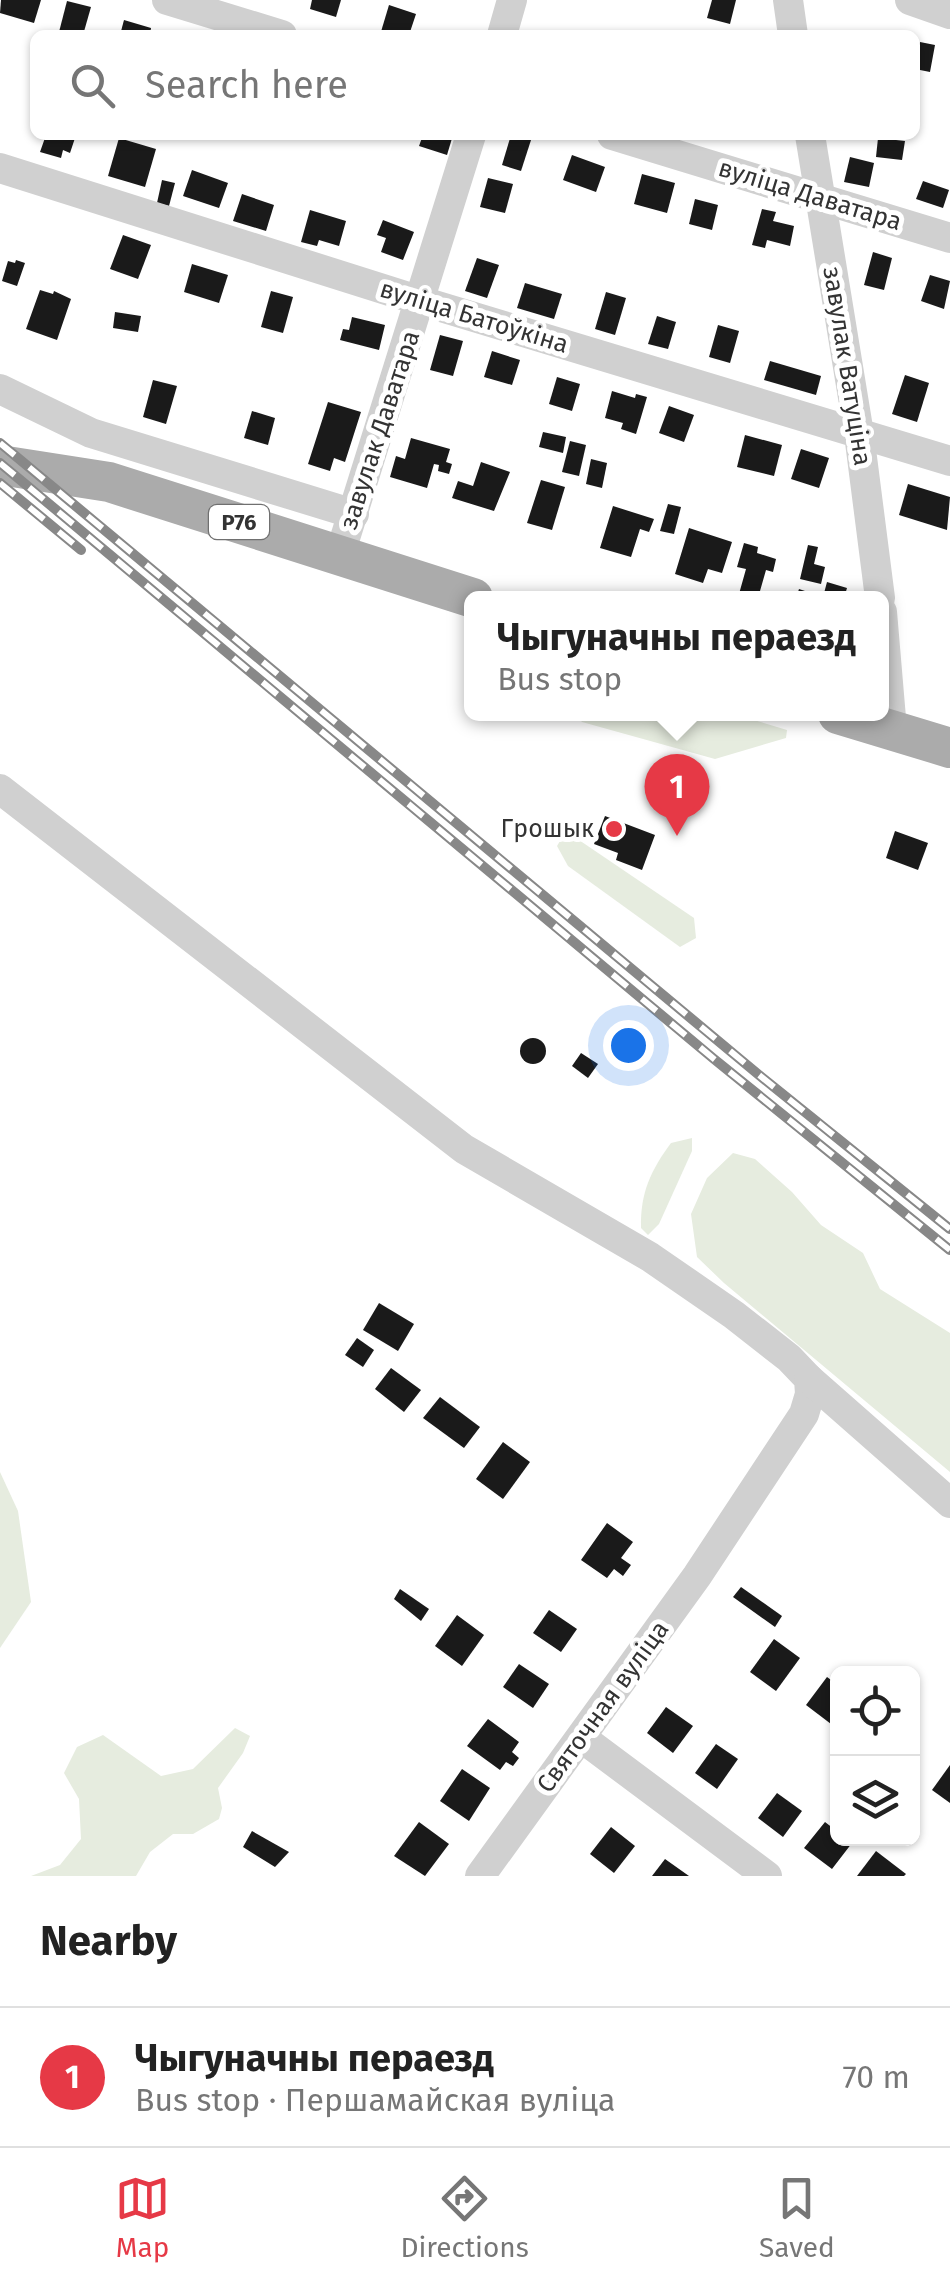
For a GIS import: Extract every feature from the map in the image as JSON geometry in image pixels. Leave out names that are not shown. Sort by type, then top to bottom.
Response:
[{"type":"main road","name":"Р76","points":[[0,465],[110,482],[464,595]]},
{"type":"main road","points":[[862,721],[950,748]]},
{"type":"street","points":[[167,0],[266,30]]},
{"type":"street","points":[[503,30],[512,0]]},
{"type":"street","points":[[788,0],[792,30]]},
{"type":"street","points":[[910,0],[950,14]]},
{"type":"street","name":"завулак Даватара","points":[[340,554],[469,140]]},
{"type":"street","name":"вуліца Даватара","points":[[629,140],[950,238]]},
{"type":"street","name":"завулак Ватуціна","points":[[811,140],[859,434],[879,591]]},
{"type":"street","name":"вуліца Батоўкіна","points":[[0,168],[421,301],[950,461]]},
{"type":"street","points":[[0,389],[91,434],[354,514]]},
{"type":"street","points":[[889,695],[892,730]]},
{"type":"street","points":[[0,789],[464,1148],[650,1257],[734,1315],[789,1358],[950,1503]]},
{"type":"street","name":"Святочная вуліца","points":[[480,1876],[582,1738],[804,1414],[810,1394],[809,1379]]},
{"type":"street","points":[[582,1738],[767,1876]]},
{"type":"shaded area","points":[[757,721],[787,730],[786,738],[715,759],[582,722]]},
{"type":"shaded area","points":[[563,836],[576,838],[694,918],[696,938],[680,947],[568,866],[557,846]]},
{"type":"shaded area","points":[[692,1138],[692,1151],[659,1224],[648,1235],[641,1228],[641,1215],[652,1173],[671,1143]]},
{"type":"shaded area","points":[[733,1153],[755,1159],[821,1225],[863,1253],[880,1289],[950,1333],[950,1472],[697,1257],[691,1214],[707,1178]]},
{"type":"shaded area","points":[[0,1472],[18,1511],[31,1602],[0,1648]]},
{"type":"shaded area","points":[[235,1728],[250,1736],[218,1788],[222,1808],[219,1819],[193,1834],[173,1834],[150,1852],[136,1876],[31,1876],[60,1865],[81,1839],[79,1799],[64,1773],[77,1747],[103,1735],[161,1776],[193,1769]]},
{"type":"building","points":[[1,0],[41,0],[34,23],[0,13]]},
{"type":"building","points":[[312,0],[341,0],[336,17],[310,9]]},
{"type":"building","points":[[712,0],[736,0],[730,24],[707,18]]},
{"type":"building","points":[[67,1],[91,7],[84,30],[60,30]]},
{"type":"building","points":[[389,5],[416,14],[411,30],[382,30]]},
{"type":"building","points":[[124,20],[151,28],[151,30],[121,30]]},
{"type":"building","points":[[920,42],[935,45],[930,72],[920,70]]},
{"type":"building","points":[[44,140],[74,140],[70,153],[63,150],[61,158],[40,152]]},
{"type":"building","points":[[118,140],[156,149],[145,187],[108,176]]},
{"type":"building","points":[[421,140],[452,140],[447,155],[419,146]]},
{"type":"building","points":[[510,140],[531,140],[521,171],[502,165]]},
{"type":"building","points":[[878,140],[905,141],[902,160],[876,157]]},
{"type":"building","points":[[572,155],[605,167],[596,192],[563,180]]},
{"type":"building","points":[[850,157],[874,163],[869,187],[844,182]]},
{"type":"building","points":[[192,170],[228,183],[219,208],[183,196]]},
{"type":"building","points":[[642,174],[675,183],[667,213],[634,204]]},
{"type":"building","points":[[488,178],[513,184],[505,213],[480,207]]},
{"type":"building","points":[[162,180],[175,183],[169,206],[157,203]]},
{"type":"building","points":[[923,181],[949,190],[943,208],[916,199]]},
{"type":"building","points":[[242,194],[274,205],[266,231],[233,221]]},
{"type":"building","points":[[695,199],[718,205],[712,230],[689,224]]},
{"type":"building","points":[[762,209],[776,212],[773,221],[794,226],[790,246],[767,240],[765,248],[752,245]]},
{"type":"building","points":[[310,210],[346,221],[339,246],[319,240],[317,246],[301,242]]},
{"type":"building","points":[[383,220],[414,232],[403,260],[381,252],[386,238],[377,235]]},
{"type":"building","points":[[123,235],[151,245],[138,279],[110,269]]},
{"type":"building","points":[[873,252],[892,258],[884,290],[864,285]]},
{"type":"building","points":[[477,258],[499,265],[487,298],[465,291]]},
{"type":"building","points":[[8,261],[25,263],[17,286],[2,281]]},
{"type":"building","points":[[192,264],[228,275],[219,303],[184,292]]},
{"type":"building","points":[[930,275],[950,281],[944,309],[921,301]]},
{"type":"building","points":[[525,283],[562,294],[554,319],[517,308]]},
{"type":"building","points":[[40,290],[71,299],[57,340],[26,329]]},
{"type":"building","points":[[271,291],[293,297],[283,333],[261,327]]},
{"type":"building","points":[[606,292],[626,298],[615,335],[595,329]]},
{"type":"building","points":[[115,312],[141,316],[138,332],[113,328]]},
{"type":"building","points":[[657,316],[676,322],[668,349],[648,344]]},
{"type":"building","points":[[352,317],[385,325],[379,350],[340,340],[343,329],[349,330]]},
{"type":"building","points":[[718,325],[739,331],[730,363],[709,357]]},
{"type":"building","points":[[440,335],[463,341],[453,376],[430,370]]},
{"type":"building","points":[[492,351],[520,360],[512,385],[484,377]]},
{"type":"building","points":[[770,361],[821,376],[816,395],[764,380]]},
{"type":"building","points":[[905,375],[929,383],[917,422],[892,414]]},
{"type":"building","points":[[557,377],[580,384],[572,411],[549,404]]},
{"type":"building","points":[[153,380],[177,386],[166,424],[143,417]]},
{"type":"building","points":[[612,391],[635,398],[636,394],[647,397],[636,434],[621,429],[623,423],[605,418]]},
{"type":"building","points":[[328,402],[361,412],[345,462],[334,458],[330,471],[308,464]]},
{"type":"building","points":[[669,406],[694,415],[684,442],[659,433]]},
{"type":"building","points":[[252,411],[275,418],[268,445],[244,438]]},
{"type":"building","points":[[543,432],[566,437],[563,453],[539,447]]},
{"type":"building","points":[[745,435],[782,445],[774,476],[737,467]]},
{"type":"building","points":[[411,438],[450,449],[446,462],[452,464],[449,474],[438,471],[439,465],[434,464],[427,488],[390,477],[396,456],[405,459]]},
{"type":"building","points":[[570,441],[586,445],[579,476],[562,472]]},
{"type":"building","points":[[801,449],[829,458],[819,488],[791,479]]},
{"type":"building","points":[[591,459],[607,463],[602,488],[586,484]]},
{"type":"building","points":[[481,462],[510,472],[494,511],[452,498],[458,481],[473,486]]},
{"type":"building","points":[[541,480],[565,487],[552,530],[527,523]]},
{"type":"building","points":[[908,484],[950,497],[947,530],[899,515]]},
{"type":"building","points":[[668,504],[681,507],[674,534],[660,531]]},
{"type":"building","points":[[613,506],[654,519],[649,532],[640,529],[631,557],[600,548]]},
{"type":"building","points":[[689,528],[732,542],[722,573],[708,569],[703,583],[675,574]]},
{"type":"building","points":[[744,543],[758,547],[757,553],[776,559],[773,572],[766,570],[760,591],[740,591],[746,569],[737,567]]},
{"type":"building","points":[[808,545],[818,547],[814,564],[825,567],[821,584],[800,579]]},
{"type":"building","points":[[827,582],[847,588],[846,591],[825,591]]},
{"type":"building","points":[[605,816],[655,835],[642,870],[616,860],[618,853],[594,844]]},
{"type":"building","points":[[895,831],[928,843],[918,870],[886,858]]},
{"type":"building","points":[[533,1038],[542,1042],[546,1051],[542,1060],[533,1064],[524,1060],[520,1051],[524,1042]]},
{"type":"building","points":[[581,1053],[598,1064],[588,1078],[572,1066]]},
{"type":"building","points":[[379,1303],[414,1324],[398,1351],[363,1330]]},
{"type":"building","points":[[357,1338],[374,1350],[363,1367],[345,1355]]},
{"type":"building","points":[[391,1368],[421,1390],[404,1412],[375,1389]]},
{"type":"building","points":[[440,1397],[480,1427],[464,1448],[423,1418]]},
{"type":"building","points":[[503,1442],[530,1462],[503,1499],[476,1479]]},
{"type":"building","points":[[607,1523],[633,1542],[621,1558],[631,1565],[623,1576],[614,1569],[607,1578],[581,1560]]},
{"type":"building","points":[[741,1587],[782,1616],[775,1627],[733,1597]]},
{"type":"building","points":[[400,1589],[429,1609],[421,1621],[394,1599]]},
{"type":"building","points":[[549,1610],[577,1629],[561,1652],[533,1633]]},
{"type":"building","points":[[457,1615],[484,1635],[462,1666],[435,1646]]},
{"type":"building","points":[[774,1639],[800,1658],[776,1691],[750,1672]]},
{"type":"building","points":[[519,1664],[549,1684],[533,1708],[503,1687]]},
{"type":"building","points":[[827,1677],[830,1679],[830,1723],[806,1705]]},
{"type":"building","points":[[666,1707],[693,1726],[673,1753],[647,1733]]},
{"type":"building","points":[[488,1719],[519,1742],[512,1752],[519,1758],[513,1766],[506,1762],[500,1770],[467,1746]]},
{"type":"building","points":[[716,1744],[738,1759],[717,1789],[695,1773]]},
{"type":"building","points":[[950,1765],[950,1803],[932,1790]]},
{"type":"building","points":[[462,1769],[490,1788],[469,1821],[440,1801]]},
{"type":"building","points":[[777,1793],[802,1811],[783,1837],[758,1818]]},
{"type":"building","points":[[419,1822],[449,1844],[425,1876],[394,1856]]},
{"type":"building","points":[[825,1822],[830,1826],[830,1846],[850,1846],[832,1869],[804,1848]]},
{"type":"building","points":[[611,1827],[635,1846],[614,1873],[590,1854]]},
{"type":"building","points":[[252,1831],[289,1852],[275,1867],[243,1847]]},
{"type":"building","points":[[876,1851],[906,1874],[857,1876]]},
{"type":"building","points":[[665,1859],[689,1876],[652,1876]]},
{"type":"railway","points":[[0,443],[759,1075],[950,1229]]},
{"type":"railway","points":[[0,463],[714,1059],[950,1250]]},
{"type":"railway","points":[[0,483],[81,550]]},
{"type":"place","name":"Грошык","points":[[614,829]]},
{"type":"place","name":"Чыгуначны пераезд","points":[[677,836]]}]
